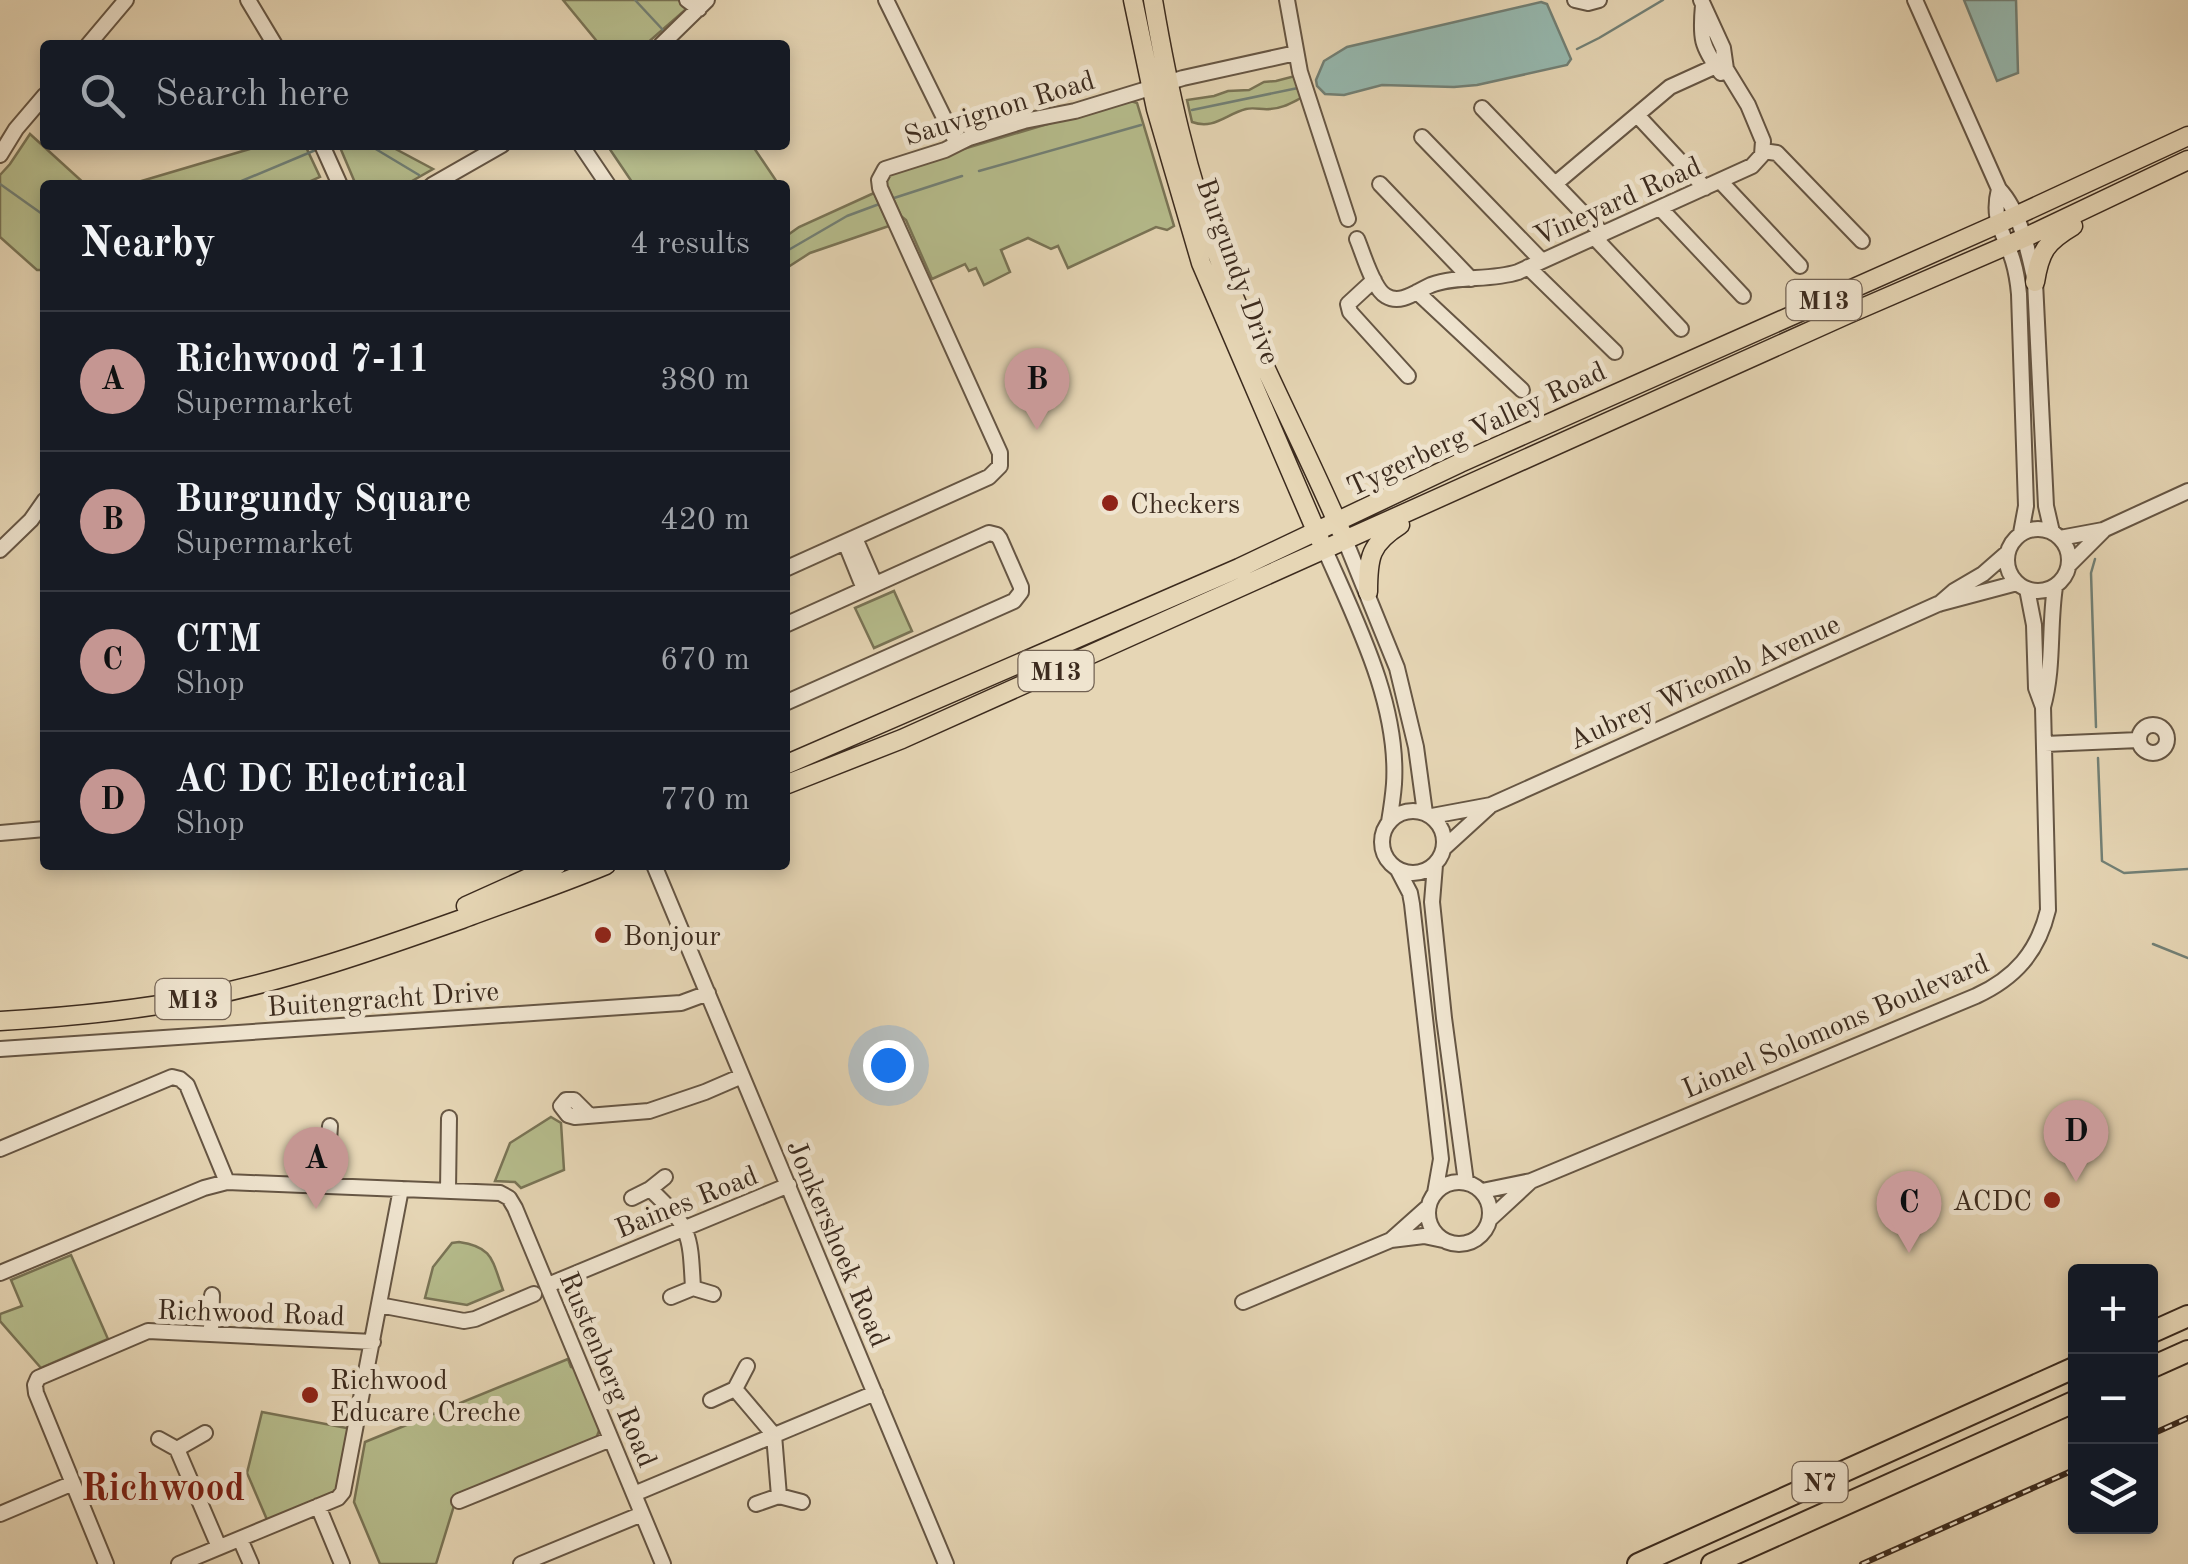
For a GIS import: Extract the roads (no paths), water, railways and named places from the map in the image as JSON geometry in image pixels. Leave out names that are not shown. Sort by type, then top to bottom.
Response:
[{"type":"highway","points":[[2158,1329],[2188,1316]]},
{"type":"highway","points":[[2158,1365],[2188,1352]]},
{"type":"highway","name":"N7","points":[[1638,1564],[2068,1371]]},
{"type":"highway","name":"N7","points":[[1712,1564],[2068,1406]]},
{"type":"main road","name":"Burgundy Drive","points":[[1132,0],[1219,259],[1345,540]]},
{"type":"main road","name":"Burgundy Drive","points":[[1152,0],[1160,85],[1201,263],[1321,541]]},
{"type":"main road","name":"Tygerberg Valley Road","points":[[790,783],[902,740],[1321,541],[1338,522],[1477,455],[2188,136]]},
{"type":"main road","name":"Tygerberg Valley Road","points":[[790,763],[1321,541],[1345,540],[2015,242],[2188,160]]},
{"type":"main road","points":[[2035,282],[2046,246],[2089,215],[2099,202]]},
{"type":"main road","points":[[1368,592],[1370,558],[1385,534],[1443,505],[1468,484]]},
{"type":"main road","name":"M13","points":[[380,948],[545,870]]},
{"type":"main road","name":"M13","points":[[0,1021],[96,1014],[276,980],[380,948],[592,870]]},
{"type":"street","points":[[92,40],[126,0]]},
{"type":"street","points":[[248,0],[272,40]]},
{"type":"street","points":[[886,0],[957,144]]},
{"type":"street","points":[[1287,0],[1300,72],[1348,220]]},
{"type":"street","points":[[1575,0],[1599,0]]},
{"type":"street","points":[[1915,0],[1999,190],[1995,206],[2006,220],[2035,282],[2046,506],[2056,535],[2069,555],[2069,565],[2066,575],[2042,592],[2022,586],[2008,572],[2007,553],[2021,533],[2031,529],[2056,535],[2104,530],[2188,491]]},
{"type":"street","points":[[1702,2],[1723,48],[1720,64],[1748,105],[1763,141],[1763,151],[1777,153],[1862,241]]},
{"type":"street","points":[[665,40],[698,3]]},
{"type":"street","name":"Sauvignon Road","points":[[790,567],[989,477],[998,470],[1000,462],[997,446],[880,188],[880,176],[889,167],[1024,122],[1296,53]]},
{"type":"street","points":[[1556,184],[1670,88],[1720,64]]},
{"type":"street","points":[[0,156],[40,102]]},
{"type":"street","points":[[1482,108],[1556,184],[1681,329]]},
{"type":"street","points":[[1637,116],[1705,188]]},
{"type":"street","points":[[1422,137],[1615,352]]},
{"type":"street","points":[[441,180],[493,150]]},
{"type":"street","points":[[584,150],[604,180]]},
{"type":"street","points":[[325,151],[338,180]]},
{"type":"street","name":"Vineyard Road","points":[[1374,280],[1379,290],[1399,299],[1432,284],[1508,275],[1752,166],[1763,151]]},
{"type":"street","points":[[1720,181],[1800,266]]},
{"type":"street","points":[[1380,184],[1470,279]]},
{"type":"street","points":[[1660,208],[1742,296]]},
{"type":"street","points":[[1357,239],[1374,280],[1351,299],[1350,312],[1408,376]]},
{"type":"street","points":[[2015,242],[2026,506],[2021,533]]},
{"type":"street","points":[[1417,292],[1522,390]]},
{"type":"street","points":[[0,550],[9,532],[40,504]]},
{"type":"street","points":[[2069,565],[2104,530]]},
{"type":"street","points":[[790,623],[989,532],[1000,538],[1021,592],[1014,601],[790,701]]},
{"type":"street","points":[[850,540],[869,586]]},
{"type":"street","points":[[1345,540],[1398,668],[1428,814],[1442,828],[1444,847],[1436,865],[1432,902],[1466,1182]]},
{"type":"street","points":[[1321,541],[1374,665],[1382,696],[1394,764],[1394,786],[1383,832],[1384,853],[1398,870],[1418,874],[1436,865]]},
{"type":"street","name":"Aubrey Wicomb Avenue","points":[[1938,604],[2007,553]]},
{"type":"street","name":"Aubrey Wicomb Avenue","points":[[1428,814],[1491,805],[1938,604],[2022,586]]},
{"type":"street","name":"Lionel Solomons Boulevard","points":[[2022,586],[2034,625],[2036,688],[2044,708]]},
{"type":"street","name":"Lionel Solomons Boulevard","points":[[1482,1190],[1531,1181],[1976,996],[2009,978],[2021,966],[2036,946],[2048,910],[2044,708],[2055,586]]},
{"type":"street","points":[[2045,744],[2139,740]]},
{"type":"street","name":"Aubrey Wicomb Avenue","points":[[1444,847],[1491,805]]},
{"type":"street","points":[[1388,822],[1407,811],[1428,814]]},
{"type":"street","points":[[0,833],[40,830]]},
{"type":"street","name":"Jonkershoek Road","points":[[656,870],[946,1564]]},
{"type":"street","points":[[1398,870],[1410,896],[1441,1159],[1428,1218],[1443,1240]]},
{"type":"street","name":"Buitengracht Drive","points":[[0,1048],[681,1003],[708,993]]},
{"type":"street","points":[[589,1114],[650,1111],[742,1076]]},
{"type":"street","points":[[0,1149],[176,1077],[186,1085],[227,1182]]},
{"type":"street","points":[[0,1273],[227,1182],[448,1190],[449,1118]]},
{"type":"street","points":[[326,1185],[330,1126]]},
{"type":"street","points":[[632,1198],[666,1177]]},
{"type":"street","name":"Lionel Solomons Boulevard","points":[[1491,1218],[1531,1181]]},
{"type":"street","points":[[1243,1302],[1392,1240],[1424,1236],[1468,1244],[1483,1234],[1491,1218],[1488,1198],[1466,1182],[1449,1183],[1392,1240]]},
{"type":"street","name":"Baines Road","points":[[548,1285],[789,1186]]},
{"type":"street","points":[[179,1564],[338,1498],[346,1485],[400,1189]]},
{"type":"street","points":[[650,1189],[676,1214],[684,1228],[690,1246],[693,1288]]},
{"type":"street","name":"Rustenberg Road","points":[[448,1190],[494,1192],[506,1196],[515,1208],[663,1564]]},
{"type":"street","points":[[671,1296],[693,1288],[713,1294]]},
{"type":"street","points":[[380,1305],[464,1320],[534,1294]]},
{"type":"street","points":[[210,1333],[212,1295]]},
{"type":"street","name":"Richwood Road","points":[[106,1564],[36,1393],[34,1384],[38,1378],[157,1330],[373,1342]]},
{"type":"street","points":[[710,1400],[735,1389],[747,1366]]},
{"type":"street","points":[[735,1389],[774,1435],[779,1496]]},
{"type":"street","points":[[634,1494],[875,1393]]},
{"type":"street","points":[[177,1449],[205,1434]]},
{"type":"street","points":[[159,1439],[177,1449],[219,1548]]},
{"type":"street","points":[[459,1501],[611,1439]]},
{"type":"street","points":[[0,1514],[73,1484]]},
{"type":"street","points":[[756,1504],[779,1496],[802,1502]]},
{"type":"street","points":[[318,1506],[342,1564]]},
{"type":"street","points":[[521,1564],[642,1514]]},
{"type":"street","points":[[240,1538],[251,1564]]},
{"type":"water","points":[[1964,0],[2016,0],[2018,73],[1997,81]]},
{"type":"water","points":[[1541,2],[1547,4],[1571,59],[1567,65],[1454,87],[1382,85],[1344,95],[1325,94],[1317,86],[1324,61],[1347,47]]},
{"type":"waterway","points":[[635,0],[663,30]]},
{"type":"waterway","points":[[1577,49],[1663,0]]},
{"type":"waterway","points":[[1192,110],[1298,88]]},
{"type":"waterway","points":[[979,171],[1141,125]]},
{"type":"waterway","points":[[244,180],[316,150]]},
{"type":"waterway","points":[[377,150],[419,175]]},
{"type":"waterway","points":[[894,198],[962,176]]},
{"type":"waterway","points":[[0,184],[40,212]]},
{"type":"waterway","points":[[790,249],[847,216],[882,203]]},
{"type":"waterway","points":[[2095,559],[2091,573],[2096,727]]},
{"type":"waterway","points":[[2098,758],[2102,861],[2124,873],[2188,869]]},
{"type":"waterway","points":[[2153,944],[2188,958]]},
{"type":"railway","points":[[2158,1431],[2188,1418]]},
{"type":"railway","points":[[1862,1564],[2068,1473]]},
{"type":"place","name":"Burgundy Square","points":[[1037,430]]},
{"type":"place","name":"Checkers","points":[[1110,503]]},
{"type":"place","name":"Bonjour","points":[[603,935]]},
{"type":"place","name":"AC DC Electrical","points":[[2076,1182]]},
{"type":"place","name":"ACDC","points":[[2052,1200]]},
{"type":"place","name":"Richwood 7-11","points":[[316,1209]]},
{"type":"place","name":"CTM","points":[[1909,1253]]},
{"type":"place","name":"Richwood Educare Creche","points":[[310,1395]]},
{"type":"district","name":"Richwood","points":[[163,1487]]}]
